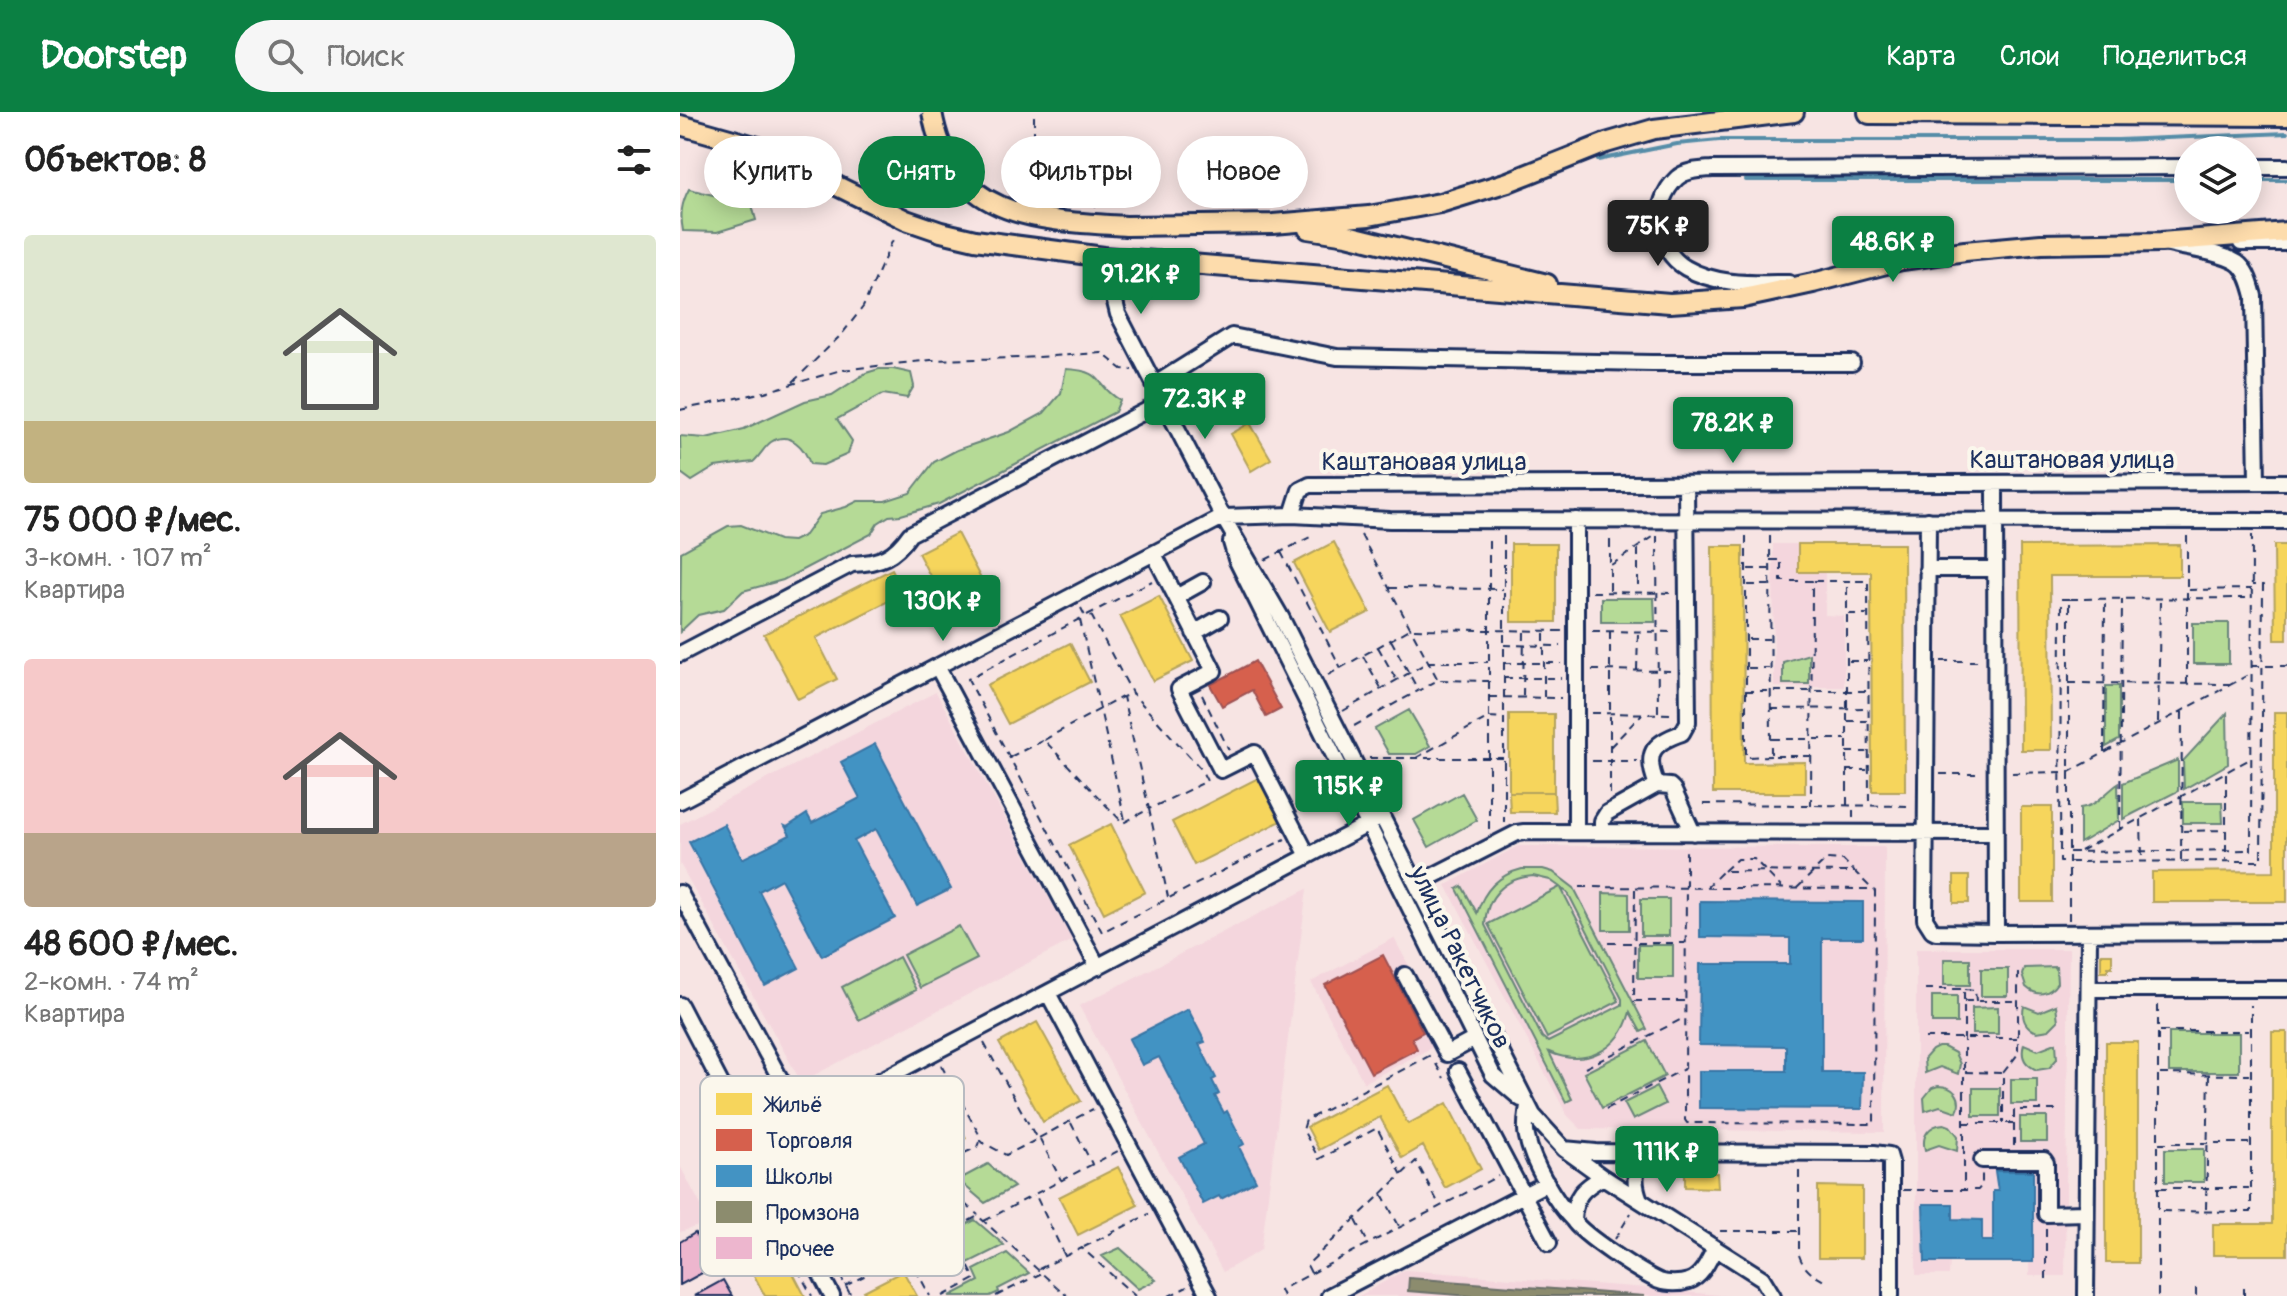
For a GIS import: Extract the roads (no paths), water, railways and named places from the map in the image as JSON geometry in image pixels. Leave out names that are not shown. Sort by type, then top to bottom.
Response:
[{"type":"highway","points":[[1870,112],[2287,114]]},
{"type":"main road","points":[[932,112],[943,150],[957,171],[974,190],[994,204],[1042,220],[1126,226],[1273,224],[1369,216],[1440,203],[1508,182],[1606,143],[1654,129],[1794,112]]},
{"type":"main road","points":[[680,125],[758,147],[906,220],[975,240],[1104,257],[1621,300],[1670,303],[1743,298],[1902,260],[1965,251],[2041,244],[2161,242],[2287,232]]},
{"type":"main road","points":[[1273,224],[1347,235],[1500,274],[1621,300]]},
{"type":"street","points":[[1813,283],[1734,283],[1684,268],[1662,241],[1658,224],[1668,190],[1678,176],[1693,170],[1712,169],[2174,167]]},
{"type":"street","points":[[2262,167],[2287,167]]},
{"type":"street","points":[[2161,242],[2287,243]]},
{"type":"street","points":[[2161,242],[2230,259],[2240,265],[2249,280],[2254,296],[2257,482]]},
{"type":"street","name":"улица Ракетчиков","points":[[1104,257],[1118,314],[1223,517],[1281,617],[1528,1105],[1564,1149],[1637,1205],[1762,1278],[1773,1296]]},
{"type":"street","points":[[1154,385],[1232,336],[1337,357],[1852,363]]},
{"type":"street","points":[[680,654],[852,564],[871,564],[888,558],[910,534],[1163,402]]},
{"type":"street","name":"Каштановая улица","points":[[1292,515],[1300,490],[1310,485],[2287,482]]},
{"type":"street","points":[[1995,483],[1996,933]]},
{"type":"street","points":[[1657,785],[1651,761],[1655,745],[1686,728],[1688,714],[1686,484]]},
{"type":"street","name":"улица Ракетчиков","points":[[1223,517],[1236,559],[1493,1075],[1528,1105]]},
{"type":"street","points":[[680,801],[1223,517],[2287,521]]},
{"type":"street","points":[[1576,520],[1576,631],[1569,667],[1576,713],[1576,832]]},
{"type":"street","points":[[1928,520],[1925,919],[1928,926],[1943,933],[2287,932]]},
{"type":"street","points":[[1154,554],[1214,671],[1179,689],[1221,770],[1255,753],[1308,856]]},
{"type":"street","points":[[1927,569],[1995,569]]},
{"type":"street","points":[[1176,597],[1203,582]]},
{"type":"street","points":[[1194,633],[1220,618]]},
{"type":"street","points":[[938,668],[1098,967]]},
{"type":"street","points":[[1602,832],[1602,821],[1607,813],[1657,785],[1670,786],[1689,839]]},
{"type":"street","points":[[889,1076],[1382,817]]},
{"type":"street","points":[[1417,884],[1517,833],[1602,832],[1689,839],[1996,833]]},
{"type":"street","points":[[680,893],[779,1076]]},
{"type":"street","points":[[2086,1296],[2089,933]]},
{"type":"street","points":[[1405,975],[1447,1054],[1475,1039]]},
{"type":"street","points":[[2089,989],[2287,989]]},
{"type":"street","points":[[1048,993],[1209,1296]]},
{"type":"street","points":[[680,1005],[720,1076]]},
{"type":"street","points":[[1458,1071],[1549,1243]]},
{"type":"street","points":[[1528,1105],[1526,1136],[1556,1201],[1585,1234],[1659,1281],[1674,1284],[1698,1276],[1715,1248]]},
{"type":"street","points":[[1564,1149],[1889,1155],[1891,1296]]},
{"type":"street","points":[[1637,1205],[1636,1171],[1651,1152]]},
{"type":"street","points":[[1982,1160],[2040,1159],[2046,1163],[2046,1214],[2086,1213]]},
{"type":"street","points":[[1573,1220],[1578,1194],[1603,1177]]},
{"type":"street","points":[[1329,1296],[1547,1183]]},
{"type":"street","points":[[822,1276],[832,1296]]},
{"type":"waterway","points":[[1598,160],[1677,144],[1719,140],[2118,140],[2287,133]]},
{"type":"waterway","points":[[1746,180],[2174,180]]},
{"type":"waterway","points":[[2262,180],[2287,180]]}]
